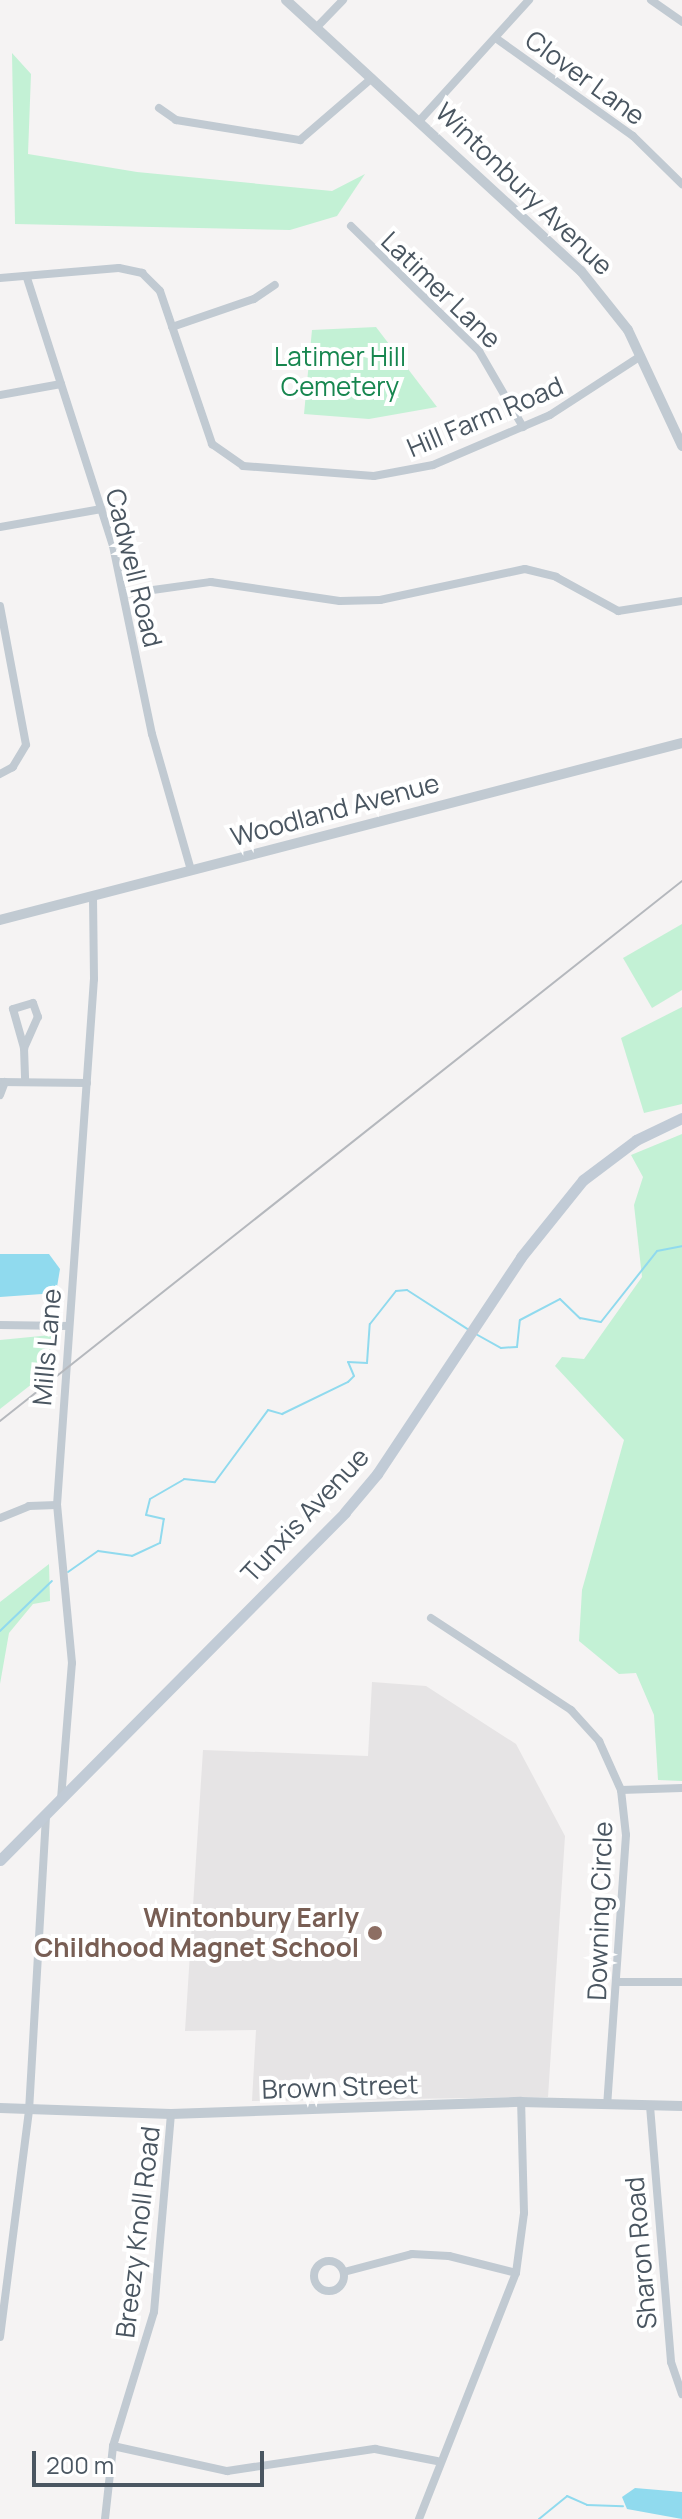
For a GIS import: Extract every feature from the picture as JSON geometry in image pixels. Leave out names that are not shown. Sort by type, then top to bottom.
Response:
[{"type":"main road","name":"Tunxis Avenue","points":[[0,1860],[345,1512],[583,1180],[636,1140],[682,1118]]},
{"type":"street","name":"Wintonbury Avenue","points":[[286,0],[421,119],[581,271],[613,307],[641,356],[682,446]]},
{"type":"street","points":[[316,28],[343,0]]},
{"type":"street","points":[[421,119],[497,39],[529,0]]},
{"type":"street","points":[[651,0],[682,22]]},
{"type":"street","name":"Clover Lane","points":[[497,39],[633,136],[682,184]]},
{"type":"street","points":[[159,108],[176,120],[300,140],[372,78]]},
{"type":"street","name":"Latimer Lane","points":[[351,226],[479,351],[523,427]]},
{"type":"street","name":"Hill Farm Road","points":[[0,278],[129,268],[160,291],[212,444],[243,466],[407,473],[523,427],[641,356]]},
{"type":"street","name":"Cadwell Road","points":[[27,278],[101,509],[124,594],[152,734],[191,870]]},
{"type":"street","points":[[172,327],[254,299],[275,285]]},
{"type":"street","points":[[0,395],[61,384]]},
{"type":"street","points":[[0,527],[101,509]]},
{"type":"street","points":[[124,594],[211,582],[340,601],[380,600],[525,569],[556,577],[618,611],[682,601]]},
{"type":"street","points":[[0,606],[26,745],[13,767],[0,774]]},
{"type":"street","name":"Woodland Avenue","points":[[0,920],[682,743]]},
{"type":"street","name":"Mills Lane","points":[[61,1800],[72,1663],[57,1505],[87,1083],[93,898]]},
{"type":"street","points":[[24,1048],[38,1017],[38,1008],[27,1002],[15,1007],[13,1015],[24,1048],[25,1082]]},
{"type":"street","points":[[0,1095],[3,1082],[87,1083]]},
{"type":"street","points":[[0,1325],[69,1326]]},
{"type":"street","points":[[0,1518],[29,1506],[57,1505]]},
{"type":"street","name":"Downing Circle","points":[[431,1618],[571,1710],[599,1741],[621,1790],[626,1835],[607,2104]]},
{"type":"street","points":[[621,1790],[682,1788]]},
{"type":"street","points":[[0,2337],[29,2111],[46,1815]]},
{"type":"street","points":[[618,1982],[682,1982]]},
{"type":"street","points":[[419,2519],[437,2461],[501,2322],[516,2273],[524,2213],[521,2102]]},
{"type":"street","name":"Brown Street","points":[[0,2108],[171,2114],[521,2102],[682,2106]]},
{"type":"street","name":"Sharon Road","points":[[650,2106],[671,2362],[682,2394]]},
{"type":"street","name":"Breezy Knoll Road","points":[[105,2519],[113,2446],[154,2312],[171,2114]]},
{"type":"street","points":[[344,2272],[412,2254],[449,2256],[516,2273]]},
{"type":"street","points":[[113,2446],[227,2471],[375,2449],[437,2461]]},
{"type":"shaded area","name":"Wintonbury Early Childhood Magnet School","points":[[372,1682],[426,1686],[516,1744],[565,1836],[548,2097],[252,2101],[256,2030],[185,2031],[203,1750],[368,1756]]},
{"type":"green space","points":[[12,53],[31,74],[28,154],[137,172],[332,191],[365,174],[337,216],[290,230],[15,224]]},
{"type":"green space","name":"Latimer Hill Cemetery","points":[[376,327],[437,407],[369,419],[304,414],[312,330]]},
{"type":"green space","points":[[682,924],[682,990],[652,1008],[623,958]]},
{"type":"green space","points":[[682,1007],[682,1104],[644,1113],[621,1038]]},
{"type":"green space","points":[[682,1134],[682,1781],[658,1780],[654,1715],[636,1673],[619,1674],[579,1641],[582,1590],[624,1440],[555,1366],[562,1357],[584,1359],[642,1277],[634,1205],[643,1177],[631,1155]]},
{"type":"green space","points":[[51,1335],[51,1369],[0,1409],[0,1340]]},
{"type":"green space","points":[[49,1564],[50,1601],[33,1604],[9,1633],[0,1684],[0,1602]]},
{"type":"water","points":[[0,1254],[49,1254],[60,1269],[56,1293],[0,1297]]},
{"type":"water","points":[[635,2488],[682,2492],[682,2519],[627,2509],[622,2497]]},
{"type":"waterway","points":[[474,1333],[501,1348],[517,1347],[520,1320],[560,1299],[580,1318],[601,1322],[657,1251],[682,1246]]},
{"type":"waterway","points":[[68,1572],[98,1551],[132,1556],[160,1543],[164,1519],[146,1515],[150,1499],[184,1479],[215,1482],[268,1410],[282,1414],[348,1382],[354,1376],[348,1362],[367,1363],[370,1324],[396,1291],[407,1290],[469,1330]]},
{"type":"waterway","points":[[0,1631],[52,1581]]},
{"type":"waterway","points":[[539,2519],[567,2496],[587,2505],[623,2506]]},
{"type":"railway","points":[[0,1421],[682,881]]},
{"type":"place","name":"Wintonbury Early Childhood Magnet School","points":[[375,1933]]}]
